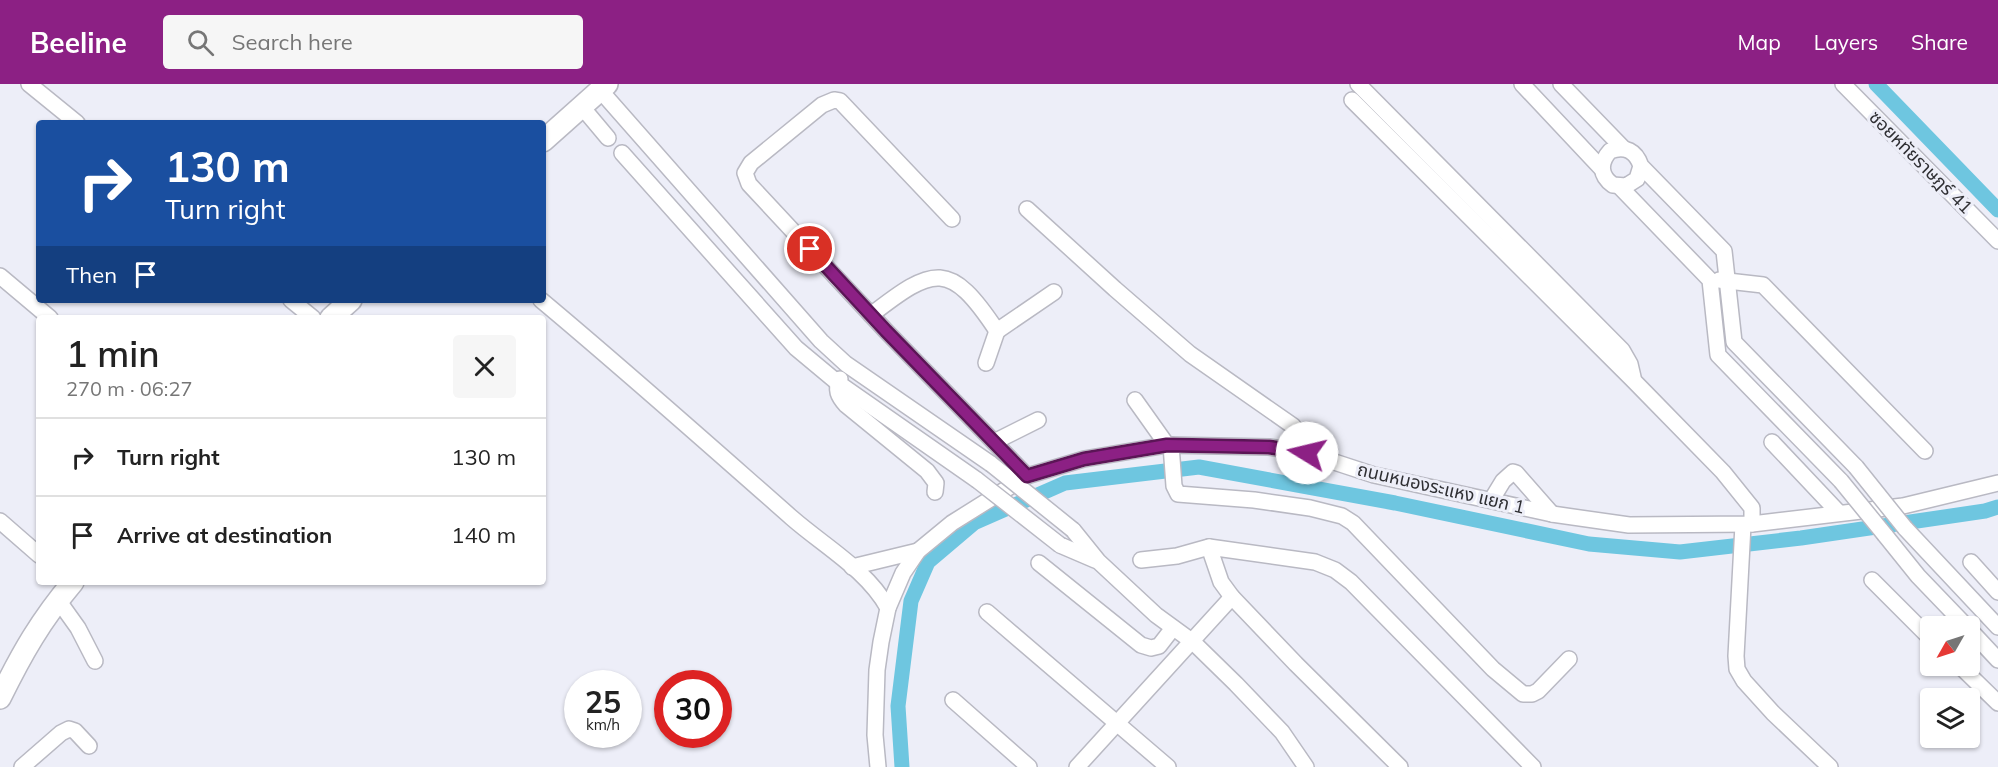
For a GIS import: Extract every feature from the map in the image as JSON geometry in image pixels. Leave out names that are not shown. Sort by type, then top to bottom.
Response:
[{"type":"main road","points":[[546,138],[604,87]]},
{"type":"main road","points":[[334,315],[348,303]]},
{"type":"main road","points":[[0,698],[23,651],[70,585]]},
{"type":"street","points":[[29,84],[73,120]]},
{"type":"street","points":[[1358,84],[1622,350],[1630,364],[1633,380]]},
{"type":"street","points":[[1522,84],[1602,169],[1608,181],[1620,187],[1710,280],[1718,355],[1841,481],[1918,576],[1956,616]]},
{"type":"street","points":[[1561,84],[1623,148],[1635,154],[1641,166],[1724,251],[1734,342],[1856,467],[1905,528],[1998,627]]},
{"type":"street","name":"ซอยหทัยราษฎร์ 41","points":[[1843,84],[1998,241]]},
{"type":"street","points":[[604,87],[654,149],[821,341],[846,364],[991,464],[1073,530],[1098,561],[1156,615],[1193,642],[1282,732],[1306,767]]},
{"type":"street","points":[[952,219],[840,101],[834,100],[822,105],[750,163],[745,173],[749,184],[871,315],[1027,476]]},
{"type":"street","points":[[1352,100],[1633,380],[1723,472],[1752,508],[1742,544],[1737,669],[1744,681],[1773,713],[1830,767]]},
{"type":"street","points":[[582,107],[608,138]]},
{"type":"street","points":[[1602,169],[1602,162],[1610,152],[1623,148]]},
{"type":"street","points":[[635,168],[654,149]]},
{"type":"street","points":[[622,153],[796,348],[838,383],[977,480],[1060,545],[1098,561]]},
{"type":"street","points":[[1620,187],[1637,179],[1641,166]]},
{"type":"street","points":[[1027,209],[1190,354],[1293,426],[1304,441],[1307,453]]},
{"type":"street","points":[[0,276],[46,315]]},
{"type":"street","points":[[871,315],[902,291],[917,283],[930,277],[943,278],[960,285],[978,302],[997,331]]},
{"type":"street","points":[[1710,280],[1763,285],[1925,451]]},
{"type":"street","points":[[986,363],[997,331],[1054,292]]},
{"type":"street","points":[[295,303],[309,315]]},
{"type":"street","points":[[545,303],[812,535],[870,582],[888,608]]},
{"type":"street","points":[[846,364],[836,390],[846,405],[927,471],[936,483],[935,492]]},
{"type":"street","points":[[1135,400],[1169,445],[1174,486],[1176,492],[1181,495],[1254,500],[1310,508],[1347,519],[1493,669],[1523,694],[1538,691],[1569,658]]},
{"type":"street","points":[[994,442],[1038,420]]},
{"type":"street","points":[[1772,442],[1839,513]]},
{"type":"street","name":"ถนนหนองระแหง แยก 1","points":[[878,767],[875,735],[877,670],[888,608],[903,573],[918,551],[952,523],[1027,476],[1084,459],[1169,445],[1269,447],[1307,453],[1374,475],[1552,514],[1629,525],[1748,524],[1903,506],[1998,483]]},
{"type":"street","points":[[1492,500],[1503,481],[1513,472],[1552,514]]},
{"type":"street","points":[[0,521],[36,552]]},
{"type":"street","points":[[1209,547],[1221,582],[1232,597],[1400,767]]},
{"type":"street","points":[[1140,560],[1177,556],[1209,547],[1315,562],[1335,570],[1351,582],[1533,767]]},
{"type":"street","points":[[852,567],[918,551]]},
{"type":"street","points":[[1971,562],[1998,592]]},
{"type":"street","points":[[1039,563],[1141,645],[1151,648],[1159,646],[1173,628]]},
{"type":"street","points":[[1872,580],[1920,628]]},
{"type":"street","points":[[1077,767],[1232,597]]},
{"type":"street","points":[[58,600],[78,628],[95,661]]},
{"type":"street","points":[[987,612],[1168,767]]},
{"type":"street","points":[[1980,641],[1998,660]]},
{"type":"street","points":[[1970,676],[1998,703]]},
{"type":"street","points":[[953,700],[1029,767]]},
{"type":"street","points":[[22,767],[61,733],[69,729],[89,746]]},
{"type":"waterway","points":[[1876,84],[1998,210]]},
{"type":"waterway","points":[[902,767],[898,706],[911,601],[928,562],[974,523],[1065,483],[1199,467],[1395,503],[1589,544],[1680,552],[1801,538],[1985,511],[1998,507]]},
{"type":"route","points":[[810,249],[1027,476],[1084,459],[1167,445],[1269,447],[1307,453]]}]
